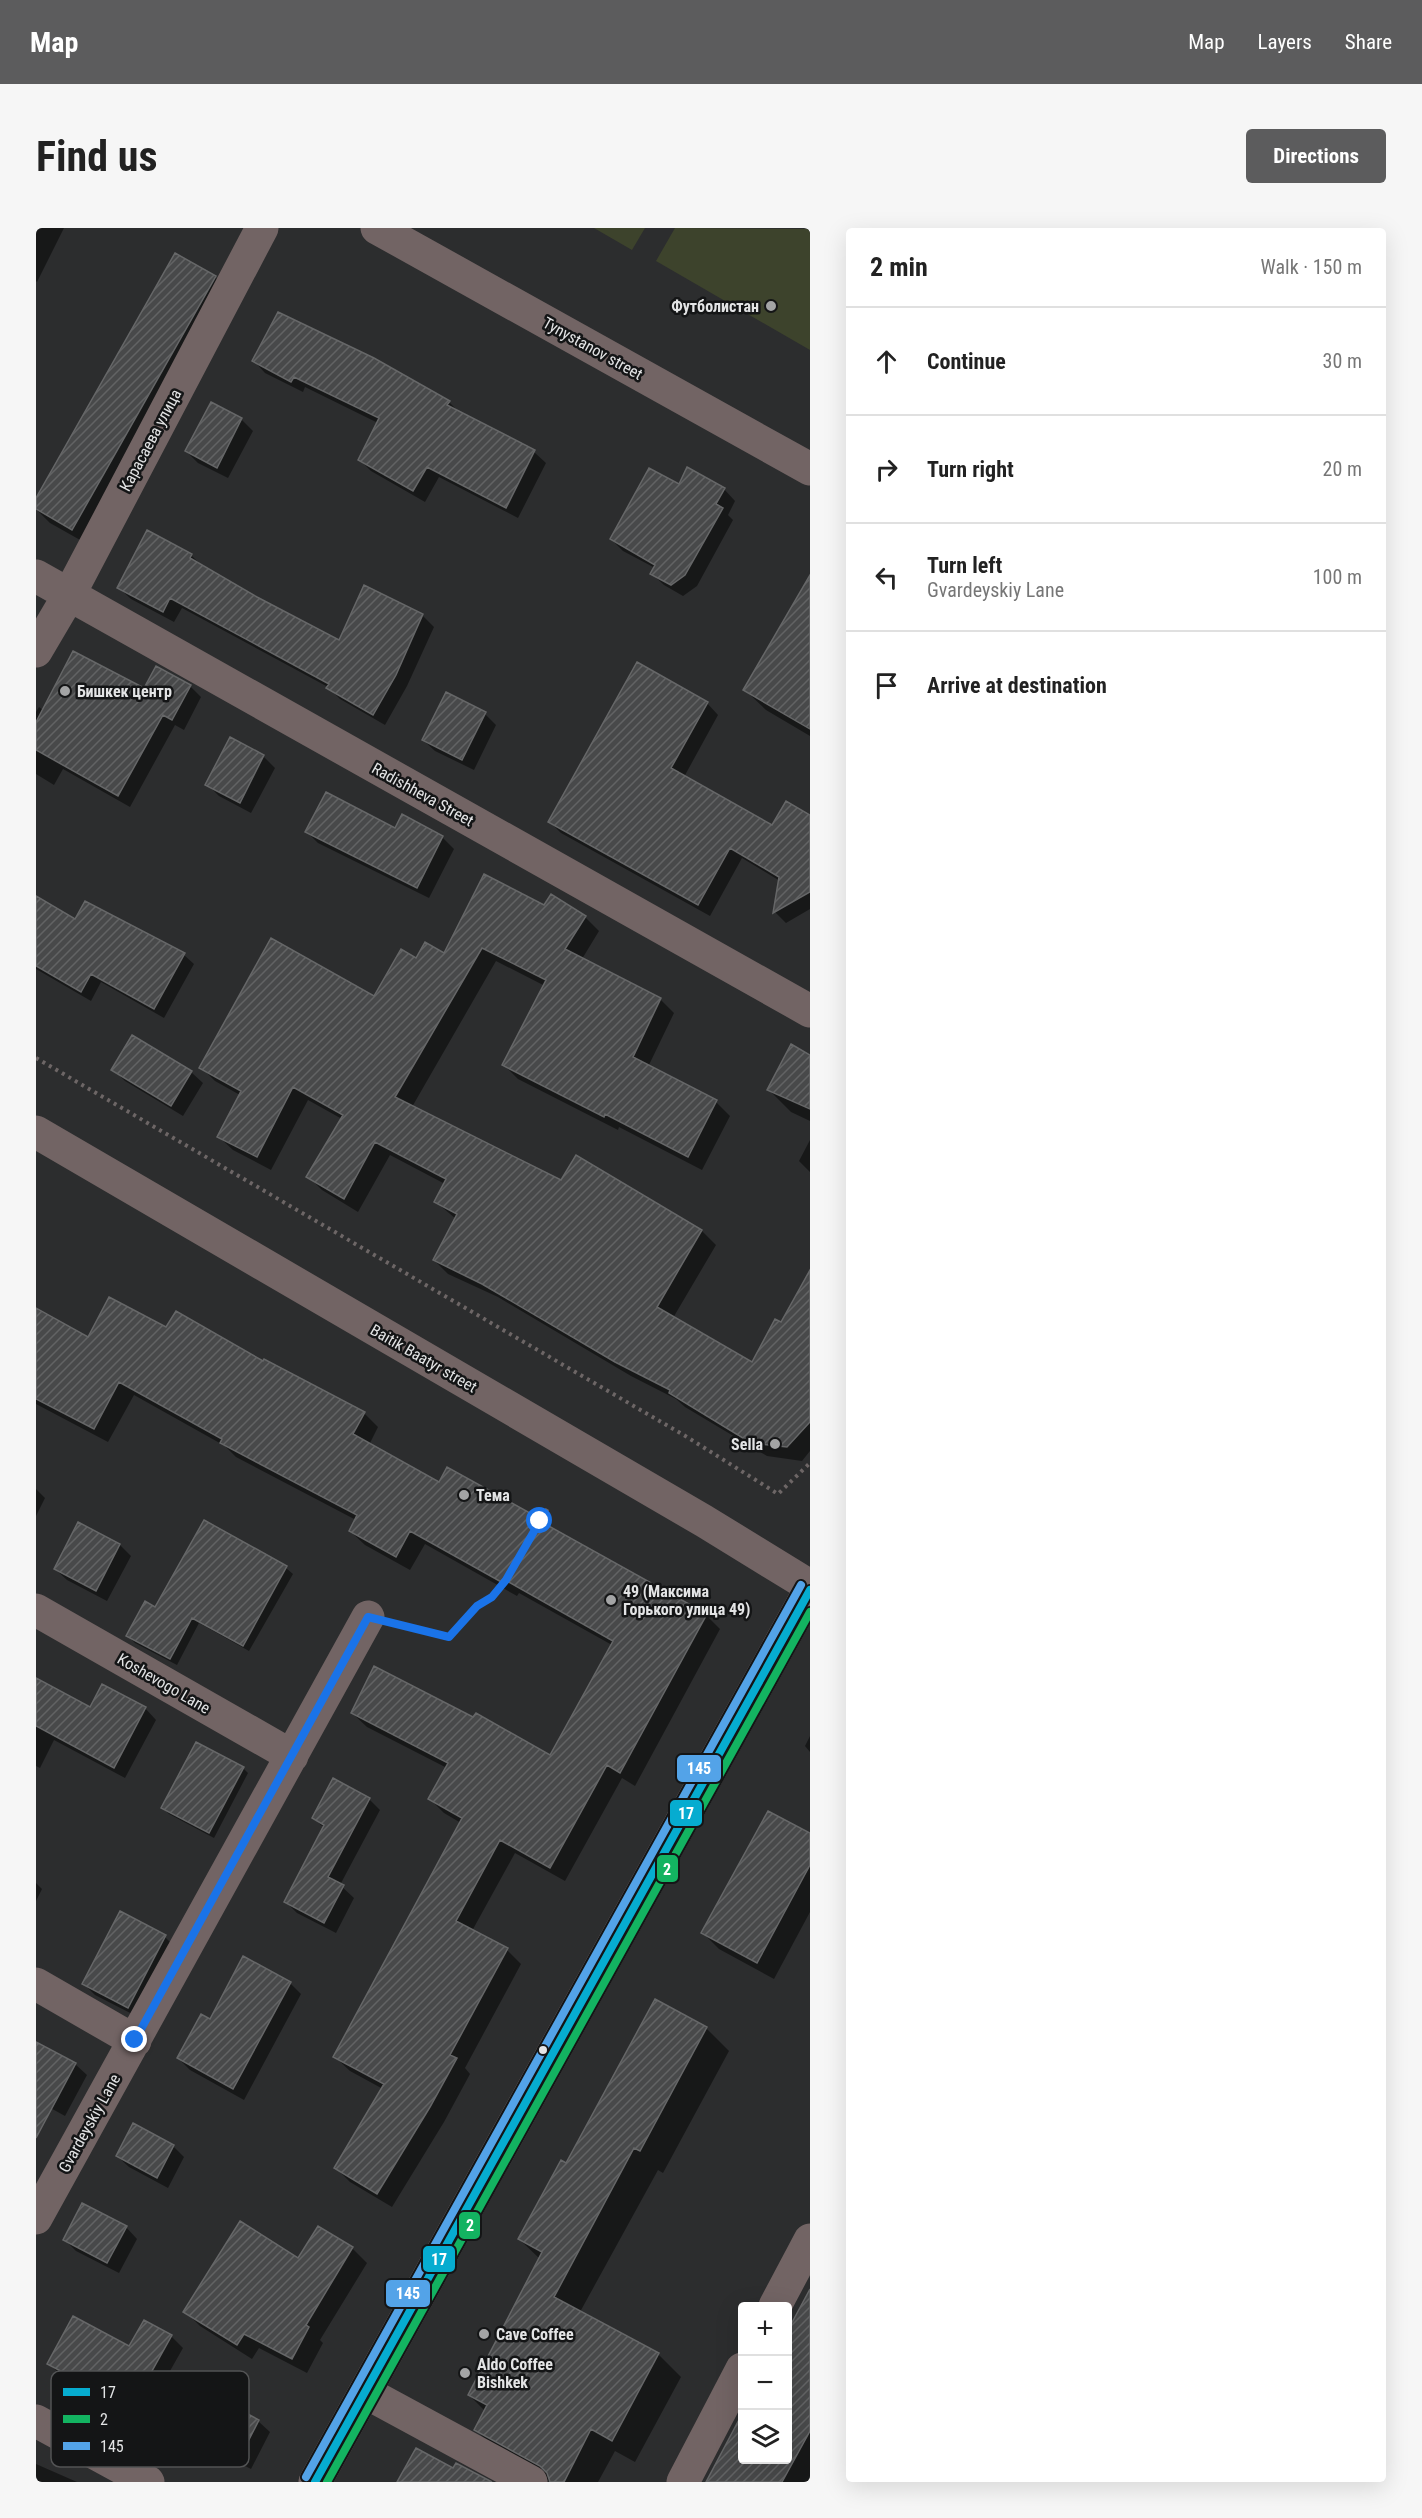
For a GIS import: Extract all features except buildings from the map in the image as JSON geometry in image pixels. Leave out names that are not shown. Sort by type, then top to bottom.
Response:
[{"type":"street","name":"Карасаева улица","points":[[36,651],[69,595],[262,228]]},
{"type":"street","name":"Tynystanov street","points":[[377,228],[810,469]]},
{"type":"street","name":"Radishheva Street","points":[[36,576],[810,1011]]},
{"type":"street","name":"Baitik Baatyr street","points":[[36,1132],[704,1521],[810,1588]]},
{"type":"street","points":[[315,2482],[810,1588]]},
{"type":"street","name":"Koshevogo Lane","points":[[36,1610],[292,1756]]},
{"type":"street","name":"Gvardeyskiy Lane","points":[[36,2218],[368,1617]]},
{"type":"street","points":[[36,1984],[135,2040]]},
{"type":"street","points":[[778,2302],[810,2240]]},
{"type":"street","points":[[683,2482],[738,2377]]},
{"type":"street","points":[[365,2392],[531,2482]]},
{"type":"street","points":[[36,2421],[51,2429]]},
{"type":"street","points":[[120,2467],[148,2482]]},
{"type":"path","points":[[36,1058],[656,1419],[778,1494],[810,1463]]},
{"type":"path","points":[[368,1617],[449,1637],[477,1606],[492,1597],[506,1580],[549,1506]]},
{"type":"green space","points":[[594,228],[645,228],[632,250]]},
{"type":"green space","name":"Футболистан","points":[[675,228],[810,229],[810,350],[656,261]]},
{"type":"transit line","name":"145","points":[[306,2477],[801,1585]]},
{"type":"transit line","name":"17","points":[[315,2482],[810,1590]]},
{"type":"transit line","name":"2","points":[[327,2482],[810,1612]]},
{"type":"place","name":"Футболистан","points":[[771,306]]},
{"type":"place","name":"Бишкек центр","points":[[65,691]]},
{"type":"place","name":"Sella","points":[[775,1444]]},
{"type":"place","name":"Тема","points":[[464,1495]]},
{"type":"place","name":"49 (Максима Горького улица 49)","points":[[611,1600]]},
{"type":"place","name":"Cave Coffee","points":[[484,2334]]},
{"type":"place","name":"Aldo Coffee Bishkek","points":[[465,2373]]},
{"type":"route","points":[[135,2040],[368,1617],[449,1637],[477,1606],[492,1597],[506,1580],[540,1521]]}]
